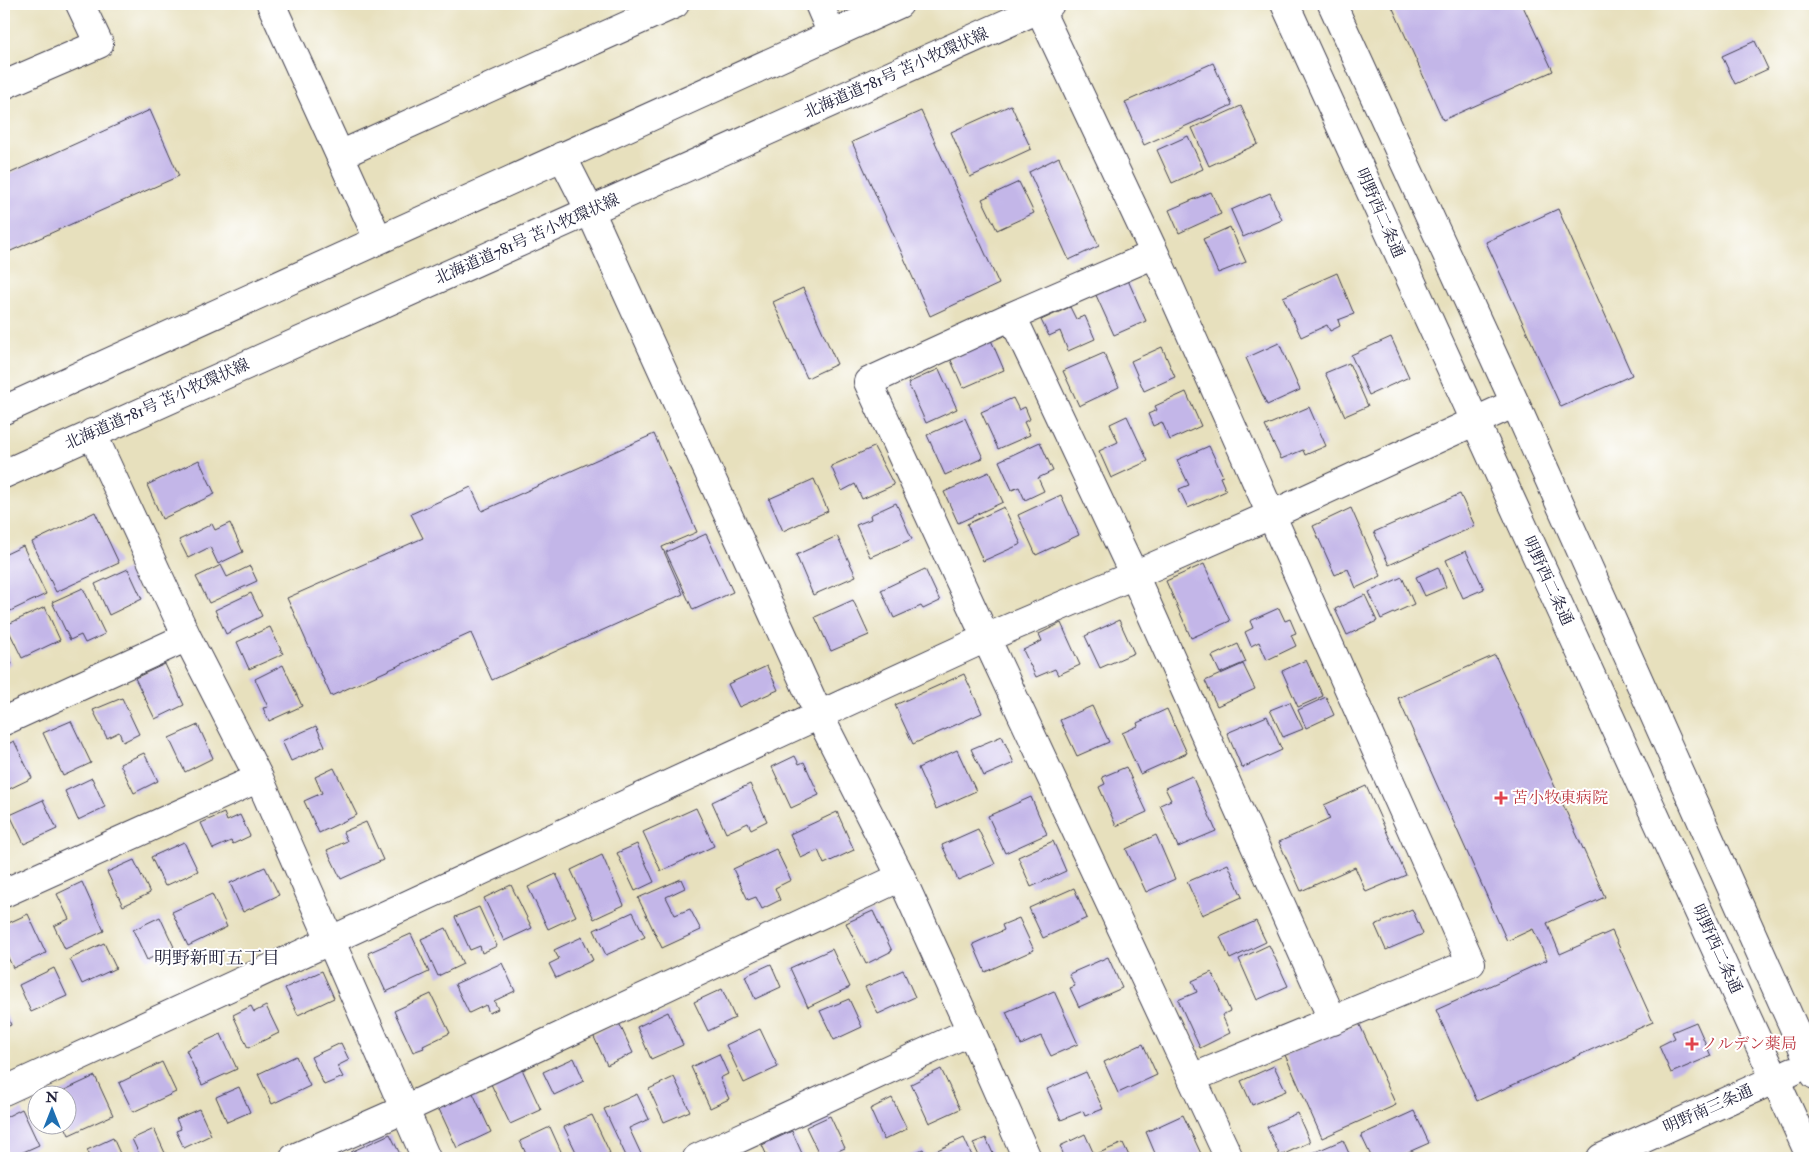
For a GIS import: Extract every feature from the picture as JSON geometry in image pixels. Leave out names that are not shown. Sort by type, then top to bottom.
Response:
[{"type":"street","points":[[4,85],[98,44],[80,4]]},
{"type":"street","points":[[271,4],[378,239]]},
{"type":"street","points":[[340,155],[675,4]]},
{"type":"street","points":[[819,4],[832,34]]},
{"type":"street","points":[[4,410],[898,4]]},
{"type":"street","name":"明野西二条通","points":[[1285,4],[1776,1079],[1810,1158]]},
{"type":"street","points":[[1332,4],[1515,403],[1814,1066]]},
{"type":"street","points":[[1044,6],[1470,963],[1192,1078]]},
{"type":"street","name":"北海道道781号 苫小牧環状線","points":[[4,474],[1044,6]]},
{"type":"street","points":[[562,156],[590,211],[819,715],[901,877],[972,1031],[1027,1158]]},
{"type":"street","points":[[1155,254],[1012,316],[868,382],[1229,1158]]},
{"type":"street","points":[[1012,316],[1134,575],[1333,1021]]},
{"type":"street","points":[[4,1091],[986,638],[1271,515],[1515,403]]},
{"type":"street","points":[[92,433],[187,637],[258,778],[426,1158]]},
{"type":"street","points":[[4,721],[187,637]]},
{"type":"street","points":[[4,893],[258,778]]},
{"type":"street","points":[[294,1158],[405,1109],[901,877]]},
{"type":"street","points":[[697,1158],[972,1031]]},
{"type":"street","name":"明野南三条通","points":[[1601,1158],[1776,1079],[1814,1066]]},
{"type":"building","points":[[1391,4],[1522,4],[1553,71],[1443,120]]},
{"type":"building","points":[[1755,41],[1768,69],[1735,84],[1722,56]]},
{"type":"building","points":[[1213,63],[1232,105],[1144,145],[1125,102]]},
{"type":"building","points":[[1011,105],[1031,149],[970,177],[951,132]]},
{"type":"building","points":[[1241,106],[1258,144],[1209,166],[1192,128]]},
{"type":"building","points":[[150,110],[179,176],[4,254],[4,176]]},
{"type":"building","points":[[921,111],[999,284],[930,316],[852,142]]},
{"type":"building","points":[[1188,136],[1203,169],[1172,183],[1157,150]]},
{"type":"building","points":[[1059,157],[1099,246],[1069,260],[1029,172]]},
{"type":"building","points":[[1019,182],[1034,213],[997,230],[982,199]]},
{"type":"building","points":[[1211,192],[1221,214],[1179,233],[1169,210]]},
{"type":"building","points":[[1270,193],[1282,220],[1243,237],[1231,210]]},
{"type":"building","points":[[1558,209],[1632,375],[1561,407],[1486,242]]},
{"type":"building","points":[[1230,227],[1246,262],[1218,273],[1203,239]]},
{"type":"building","points":[[1337,273],[1354,314],[1338,320],[1340,326],[1330,331],[1327,325],[1301,337],[1283,297]]},
{"type":"building","points":[[1127,278],[1146,321],[1114,335],[1095,293]]},
{"type":"building","points":[[803,288],[837,364],[807,378],[773,302]]},
{"type":"building","points":[[1070,307],[1076,319],[1085,316],[1095,339],[1068,351],[1060,331],[1049,336],[1041,320]]},
{"type":"building","points":[[1391,337],[1409,377],[1369,395],[1351,355]]},
{"type":"building","points":[[991,340],[1004,370],[963,388],[950,358]]},
{"type":"building","points":[[1279,343],[1300,390],[1267,405],[1246,358]]},
{"type":"building","points":[[1162,347],[1175,377],[1144,391],[1131,361]]},
{"type":"building","points":[[1104,353],[1119,387],[1079,406],[1063,371]]},
{"type":"building","points":[[1349,363],[1368,406],[1345,416],[1325,373]]},
{"type":"building","points":[[939,369],[957,409],[926,423],[908,383]]},
{"type":"building","points":[[1186,392],[1201,426],[1170,440],[1162,422],[1153,426],[1148,414],[1157,410],[1155,406]]},
{"type":"building","points":[[1013,398],[1019,410],[1025,407],[1030,419],[1024,422],[1030,435],[998,449],[981,412]]},
{"type":"building","points":[[1309,407],[1326,446],[1305,455],[1303,450],[1281,459],[1265,426]]},
{"type":"building","points":[[1127,416],[1148,461],[1111,478],[1099,451],[1118,442],[1110,424]]},
{"type":"building","points":[[965,418],[983,458],[945,475],[927,435]]},
{"type":"building","points":[[654,434],[697,532],[662,547],[683,594],[492,680],[471,633],[331,696],[287,598],[423,538],[411,514],[471,487],[482,511]]},
{"type":"building","points":[[1040,442],[1053,471],[1038,478],[1044,491],[1025,500],[1019,487],[1012,490],[999,461]]},
{"type":"building","points":[[1209,446],[1223,476],[1220,477],[1226,491],[1188,508],[1179,489],[1189,485],[1177,460]]},
{"type":"building","points":[[874,447],[894,485],[862,499],[855,484],[842,491],[831,466]]},
{"type":"building","points":[[199,460],[215,494],[162,519],[147,485]]},
{"type":"building","points":[[989,472],[1003,502],[958,523],[944,492]]},
{"type":"building","points":[[814,479],[828,511],[783,531],[769,499]]},
{"type":"building","points":[[1460,494],[1475,526],[1389,565],[1374,532]]},
{"type":"building","points":[[1061,495],[1079,535],[1036,555],[1018,515]]},
{"type":"building","points":[[896,503],[912,539],[870,557],[856,525],[871,519],[870,515]]},
{"type":"building","points":[[1004,507],[1021,544],[983,561],[967,524]]},
{"type":"building","points":[[1351,508],[1381,576],[1356,588],[1348,569],[1335,575],[1313,526]]},
{"type":"building","points":[[95,512],[119,563],[56,592],[32,542]]},
{"type":"building","points":[[230,523],[243,552],[218,564],[210,547],[188,558],[179,540],[212,524],[215,530]]},
{"type":"building","points":[[706,534],[733,592],[693,610],[666,552]]},
{"type":"building","points":[[837,536],[856,576],[813,595],[796,555]]},
{"type":"building","points":[[23,546],[46,594],[4,614],[4,555]]},
{"type":"building","points":[[1466,551],[1484,589],[1463,598],[1446,560]]},
{"type":"building","points":[[1204,564],[1230,621],[1191,638],[1166,581]]},
{"type":"building","points":[[221,565],[227,577],[250,566],[257,581],[209,603],[196,577]]},
{"type":"building","points":[[1438,567],[1446,587],[1425,596],[1416,577]]},
{"type":"building","points":[[128,569],[142,599],[109,615],[95,584]]},
{"type":"building","points":[[925,569],[940,601],[923,609],[921,606],[894,618],[881,590]]},
{"type":"building","points":[[1402,577],[1414,604],[1381,619],[1369,592]]},
{"type":"building","points":[[83,588],[105,634],[85,643],[81,635],[70,640],[52,602]]},
{"type":"building","points":[[251,593],[262,616],[226,634],[215,610]]},
{"type":"building","points":[[1365,595],[1377,621],[1347,635],[1335,609]]},
{"type":"building","points":[[853,600],[869,635],[831,651],[815,617]]},
{"type":"building","points":[[45,607],[60,640],[22,658],[6,625]]},
{"type":"building","points":[[1279,608],[1285,621],[1290,619],[1296,633],[1291,635],[1296,646],[1267,660],[1259,642],[1251,646],[1245,632],[1253,628],[1250,621]]},
{"type":"building","points":[[1119,620],[1134,653],[1100,668],[1085,636]]},
{"type":"building","points":[[1061,623],[1080,665],[1058,675],[1055,669],[1036,677],[1023,650],[1042,641],[1039,634]]},
{"type":"building","points":[[270,627],[283,654],[249,669],[237,642]]},
{"type":"building","points":[[1238,644],[1246,662],[1220,673],[1212,656]]},
{"type":"building","points":[[4,646],[12,664],[4,668]]},
{"type":"building","name":"苫小牧東病院","points":[[1495,655],[1605,897],[1547,923],[1560,954],[1612,931],[1653,1022],[1477,1101],[1436,1010],[1547,960],[1533,929],[1507,941],[1398,698]]},
{"type":"building","points":[[1306,660],[1323,696],[1298,707],[1282,671]]},
{"type":"building","points":[[165,664],[184,705],[155,719],[135,678]]},
{"type":"building","points":[[1243,664],[1255,689],[1217,706],[1205,681]]},
{"type":"building","points":[[283,665],[302,706],[269,721],[263,708],[268,707],[255,679]]},
{"type":"building","points":[[767,666],[778,690],[739,707],[728,684]]},
{"type":"building","points":[[964,674],[982,713],[913,744],[895,705]]},
{"type":"building","points":[[1326,697],[1334,715],[1306,728],[1298,710]]},
{"type":"building","points":[[122,698],[139,734],[123,742],[119,732],[107,738],[93,710]]},
{"type":"building","points":[[1290,702],[1303,729],[1283,737],[1270,710]]},
{"type":"building","points":[[1092,706],[1109,742],[1077,756],[1060,720]]},
{"type":"building","points":[[1167,709],[1187,753],[1140,774],[1122,733],[1138,726],[1137,723]]},
{"type":"building","points":[[1267,716],[1282,750],[1242,768],[1227,733]]},
{"type":"building","points":[[71,721],[91,763],[63,776],[43,733]]},
{"type":"building","points":[[198,725],[213,758],[185,772],[169,738]]},
{"type":"building","points":[[316,726],[325,746],[291,761],[282,741]]},
{"type":"building","points":[[1002,736],[1014,763],[984,776],[971,749]]},
{"type":"building","points":[[14,741],[32,778],[5,791],[4,746]]},
{"type":"building","points":[[957,750],[976,791],[936,809],[918,768]]},
{"type":"building","points":[[144,753],[158,781],[134,793],[120,764]]},
{"type":"building","points":[[795,756],[799,764],[804,762],[819,795],[791,808],[772,767]]},
{"type":"building","points":[[1126,767],[1147,812],[1116,826],[1099,787],[1105,784],[1102,777]]},
{"type":"building","points":[[334,768],[357,815],[319,833],[304,801],[322,793],[315,777]]},
{"type":"building","points":[[1192,776],[1216,831],[1178,847],[1160,805],[1171,800],[1165,788]]},
{"type":"building","points":[[92,778],[105,807],[78,820],[65,791]]},
{"type":"building","points":[[750,784],[767,821],[751,829],[748,823],[726,833],[712,802]]},
{"type":"building","points":[[1366,786],[1406,875],[1366,892],[1355,867],[1301,891],[1279,842],[1330,819],[1324,805]]},
{"type":"building","points":[[1031,797],[1047,834],[1005,853],[988,816]]},
{"type":"building","points":[[43,800],[57,829],[24,844],[10,815]]},
{"type":"building","points":[[696,808],[714,846],[661,871],[643,832]]},
{"type":"building","points":[[837,812],[854,850],[824,864],[818,850],[801,858],[790,834]]},
{"type":"building","points":[[224,813],[227,821],[240,815],[250,836],[233,844],[231,841],[213,849],[201,823]]},
{"type":"building","points":[[366,822],[383,860],[341,879],[327,850],[347,841],[343,832]]},
{"type":"building","points":[[978,829],[995,864],[958,880],[942,845]]},
{"type":"building","points":[[1156,835],[1175,879],[1146,892],[1126,849]]},
{"type":"building","points":[[1053,841],[1066,871],[1031,887],[1018,857]]},
{"type":"building","points":[[184,842],[198,871],[165,886],[151,857]]},
{"type":"building","points":[[637,844],[654,882],[635,891],[617,853]]},
{"type":"building","points":[[776,849],[791,880],[775,888],[780,900],[762,909],[756,897],[748,900],[733,869]]},
{"type":"building","points":[[602,855],[624,905],[594,919],[571,870]]},
{"type":"building","points":[[134,860],[150,893],[123,906],[107,872]]},
{"type":"building","points":[[1228,864],[1242,897],[1202,915],[1187,882]]},
{"type":"building","points":[[265,867],[279,895],[243,912],[230,883]]},
{"type":"building","points":[[556,874],[576,916],[548,929],[528,887]]},
{"type":"building","points":[[681,879],[685,888],[666,897],[675,915],[690,909],[701,930],[662,948],[638,898]]},
{"type":"building","points":[[82,882],[104,931],[65,949],[54,926],[69,919],[57,894]]},
{"type":"building","points":[[511,885],[532,928],[504,941],[484,898]]},
{"type":"building","points":[[1074,888],[1087,918],[1043,938],[1029,908]]},
{"type":"building","points":[[212,894],[227,927],[188,946],[172,912]]},
{"type":"building","points":[[479,907],[497,946],[482,953],[480,946],[470,950],[455,917]]},
{"type":"building","points":[[1412,909],[1423,934],[1386,950],[1375,925]]},
{"type":"building","points":[[873,911],[892,951],[866,964],[846,923]]},
{"type":"building","points":[[633,912],[645,937],[606,955],[594,930]]},
{"type":"building","points":[[28,914],[46,953],[13,968],[4,949],[4,925]]},
{"type":"building","points":[[160,917],[174,947],[147,960],[133,930]]},
{"type":"building","points":[[1019,918],[1034,950],[985,972],[973,944],[1004,930],[1002,925]]},
{"type":"building","points":[[1256,921],[1266,942],[1230,959],[1220,937]]},
{"type":"building","points":[[446,928],[463,964],[438,976],[421,939]]},
{"type":"building","points":[[411,934],[429,972],[386,992],[368,953]]},
{"type":"building","points":[[582,937],[593,960],[556,978],[549,964],[559,959],[554,950]]},
{"type":"building","points":[[104,943],[116,968],[82,984],[70,959]]},
{"type":"building","points":[[1269,945],[1288,986],[1257,1000],[1239,959]]},
{"type":"building","points":[[832,949],[850,987],[808,1007],[790,968]]},
{"type":"building","points":[[1108,957],[1122,988],[1079,1007],[1070,988],[1075,986],[1069,974]]},
{"type":"building","points":[[502,963],[515,991],[494,1001],[498,1009],[489,1013],[486,1005],[469,1013],[455,984]]},
{"type":"building","points":[[771,964],[781,987],[755,999],[745,976]]},
{"type":"building","points":[[54,968],[67,996],[31,1012],[19,985]]},
{"type":"building","points":[[903,970],[915,997],[878,1014],[865,987]]},
{"type":"building","points":[[322,971],[334,998],[298,1015],[285,988]]},
{"type":"building","points":[[1212,972],[1230,1011],[1222,1015],[1230,1033],[1200,1048],[1178,1000],[1197,992],[1192,981]]},
{"type":"building","points":[[722,989],[735,1018],[708,1031],[694,1002]]},
{"type":"building","points":[[1054,991],[1078,1044],[1051,1056],[1041,1036],[1021,1045],[1006,1012]]},
{"type":"building","points":[[431,994],[450,1033],[413,1052],[394,1011]]},
{"type":"building","points":[[849,999],[862,1027],[834,1040],[820,1011]]},
{"type":"building","points":[[251,1006],[254,1012],[266,1006],[279,1033],[248,1048],[233,1015]]},
{"type":"building","points":[[4,1009],[11,1025],[4,1028]]},
{"type":"building","points":[[668,1012],[683,1045],[651,1059],[637,1027]]},
{"type":"building","name":"ノルデン薬局","points":[[1696,1022],[1711,1056],[1671,1073],[1659,1046],[1675,1038],[1672,1032]]},
{"type":"building","points":[[619,1023],[633,1053],[607,1065],[593,1035]]},
{"type":"building","points":[[1359,1023],[1396,1105],[1322,1138],[1285,1055]]},
{"type":"building","points":[[760,1029],[778,1067],[744,1083],[726,1045]]},
{"type":"building","points":[[221,1034],[237,1069],[202,1085],[186,1050]]},
{"type":"building","points":[[341,1043],[349,1060],[337,1066],[343,1077],[324,1085],[311,1057]]},
{"type":"building","points":[[1143,1044],[1157,1075],[1118,1093],[1104,1062]]},
{"type":"building","points":[[719,1054],[728,1074],[720,1078],[729,1099],[710,1108],[691,1067]]},
{"type":"building","points":[[296,1056],[310,1086],[272,1104],[258,1074]]},
{"type":"building","points":[[574,1058],[584,1081],[554,1095],[543,1072]]},
{"type":"building","points":[[162,1062],[176,1092],[133,1112],[119,1083]]},
{"type":"building","points":[[1274,1066],[1286,1091],[1252,1105],[1241,1081]]},
{"type":"building","points":[[522,1069],[541,1110],[510,1124],[491,1084]]},
{"type":"building","points":[[941,1069],[960,1109],[929,1123],[911,1084]]},
{"type":"building","points":[[1086,1072],[1103,1109],[1085,1116],[1083,1111],[1061,1120],[1047,1089]]},
{"type":"building","points":[[95,1076],[113,1115],[78,1131],[78,1084]]},
{"type":"building","points":[[674,1077],[690,1111],[664,1122],[649,1089]]},
{"type":"building","points":[[239,1087],[250,1112],[227,1122],[216,1097]]},
{"type":"building","points":[[472,1091],[491,1132],[457,1148],[438,1107]]},
{"type":"building","points":[[637,1094],[649,1119],[629,1128],[642,1156],[627,1158],[604,1109]]},
{"type":"building","points":[[892,1098],[907,1129],[884,1140],[870,1109]]},
{"type":"building","points":[[22,1109],[28,1122],[28,1134],[34,1134],[39,1145],[10,1158],[4,1145],[4,1118]]},
{"type":"building","points":[[199,1109],[211,1135],[184,1148],[176,1131],[181,1129],[176,1119]]},
{"type":"building","points":[[1414,1111],[1429,1143],[1395,1158],[1372,1158],[1361,1135]]},
{"type":"building","points":[[1297,1113],[1310,1142],[1280,1156],[1267,1127]]},
{"type":"building","points":[[592,1115],[610,1153],[599,1158],[579,1158],[564,1127]]},
{"type":"building","points":[[1183,1115],[1203,1158],[1157,1158],[1146,1132]]},
{"type":"building","points":[[830,1116],[845,1148],[821,1158],[806,1127]]},
{"type":"building","points":[[550,1127],[564,1158],[528,1158],[520,1141]]},
{"type":"building","points":[[154,1129],[165,1153],[155,1158],[141,1158],[132,1139]]},
{"type":"building","points":[[792,1131],[804,1158],[768,1158],[762,1145]]},
{"type":"building","points":[[390,1134],[402,1158],[354,1158],[351,1152]]},
{"type":"building","points":[[1085,1134],[1093,1152],[1080,1158],[1065,1158],[1060,1146]]},
{"type":"building","points":[[113,1138],[122,1158],[91,1158],[87,1150]]},
{"type":"building","points":[[964,1138],[973,1158],[936,1158],[933,1152]]},
{"type":"building","points":[[986,1138],[995,1158],[980,1158],[973,1143]]},
{"type":"building","points":[[1343,1140],[1351,1158],[1301,1158]]},
{"type":"building","points":[[1123,1143],[1130,1158],[1087,1158]]},
{"type":"building","points":[[923,1149],[927,1158],[904,1158]]},
{"type":"place","name":"苫小牧東病院","points":[[1501,798]]},
{"type":"place","name":"ノルデン薬局","points":[[1692,1044]]},
{"type":"district","name":"明野新町五丁目","points":[[217,958]]}]
